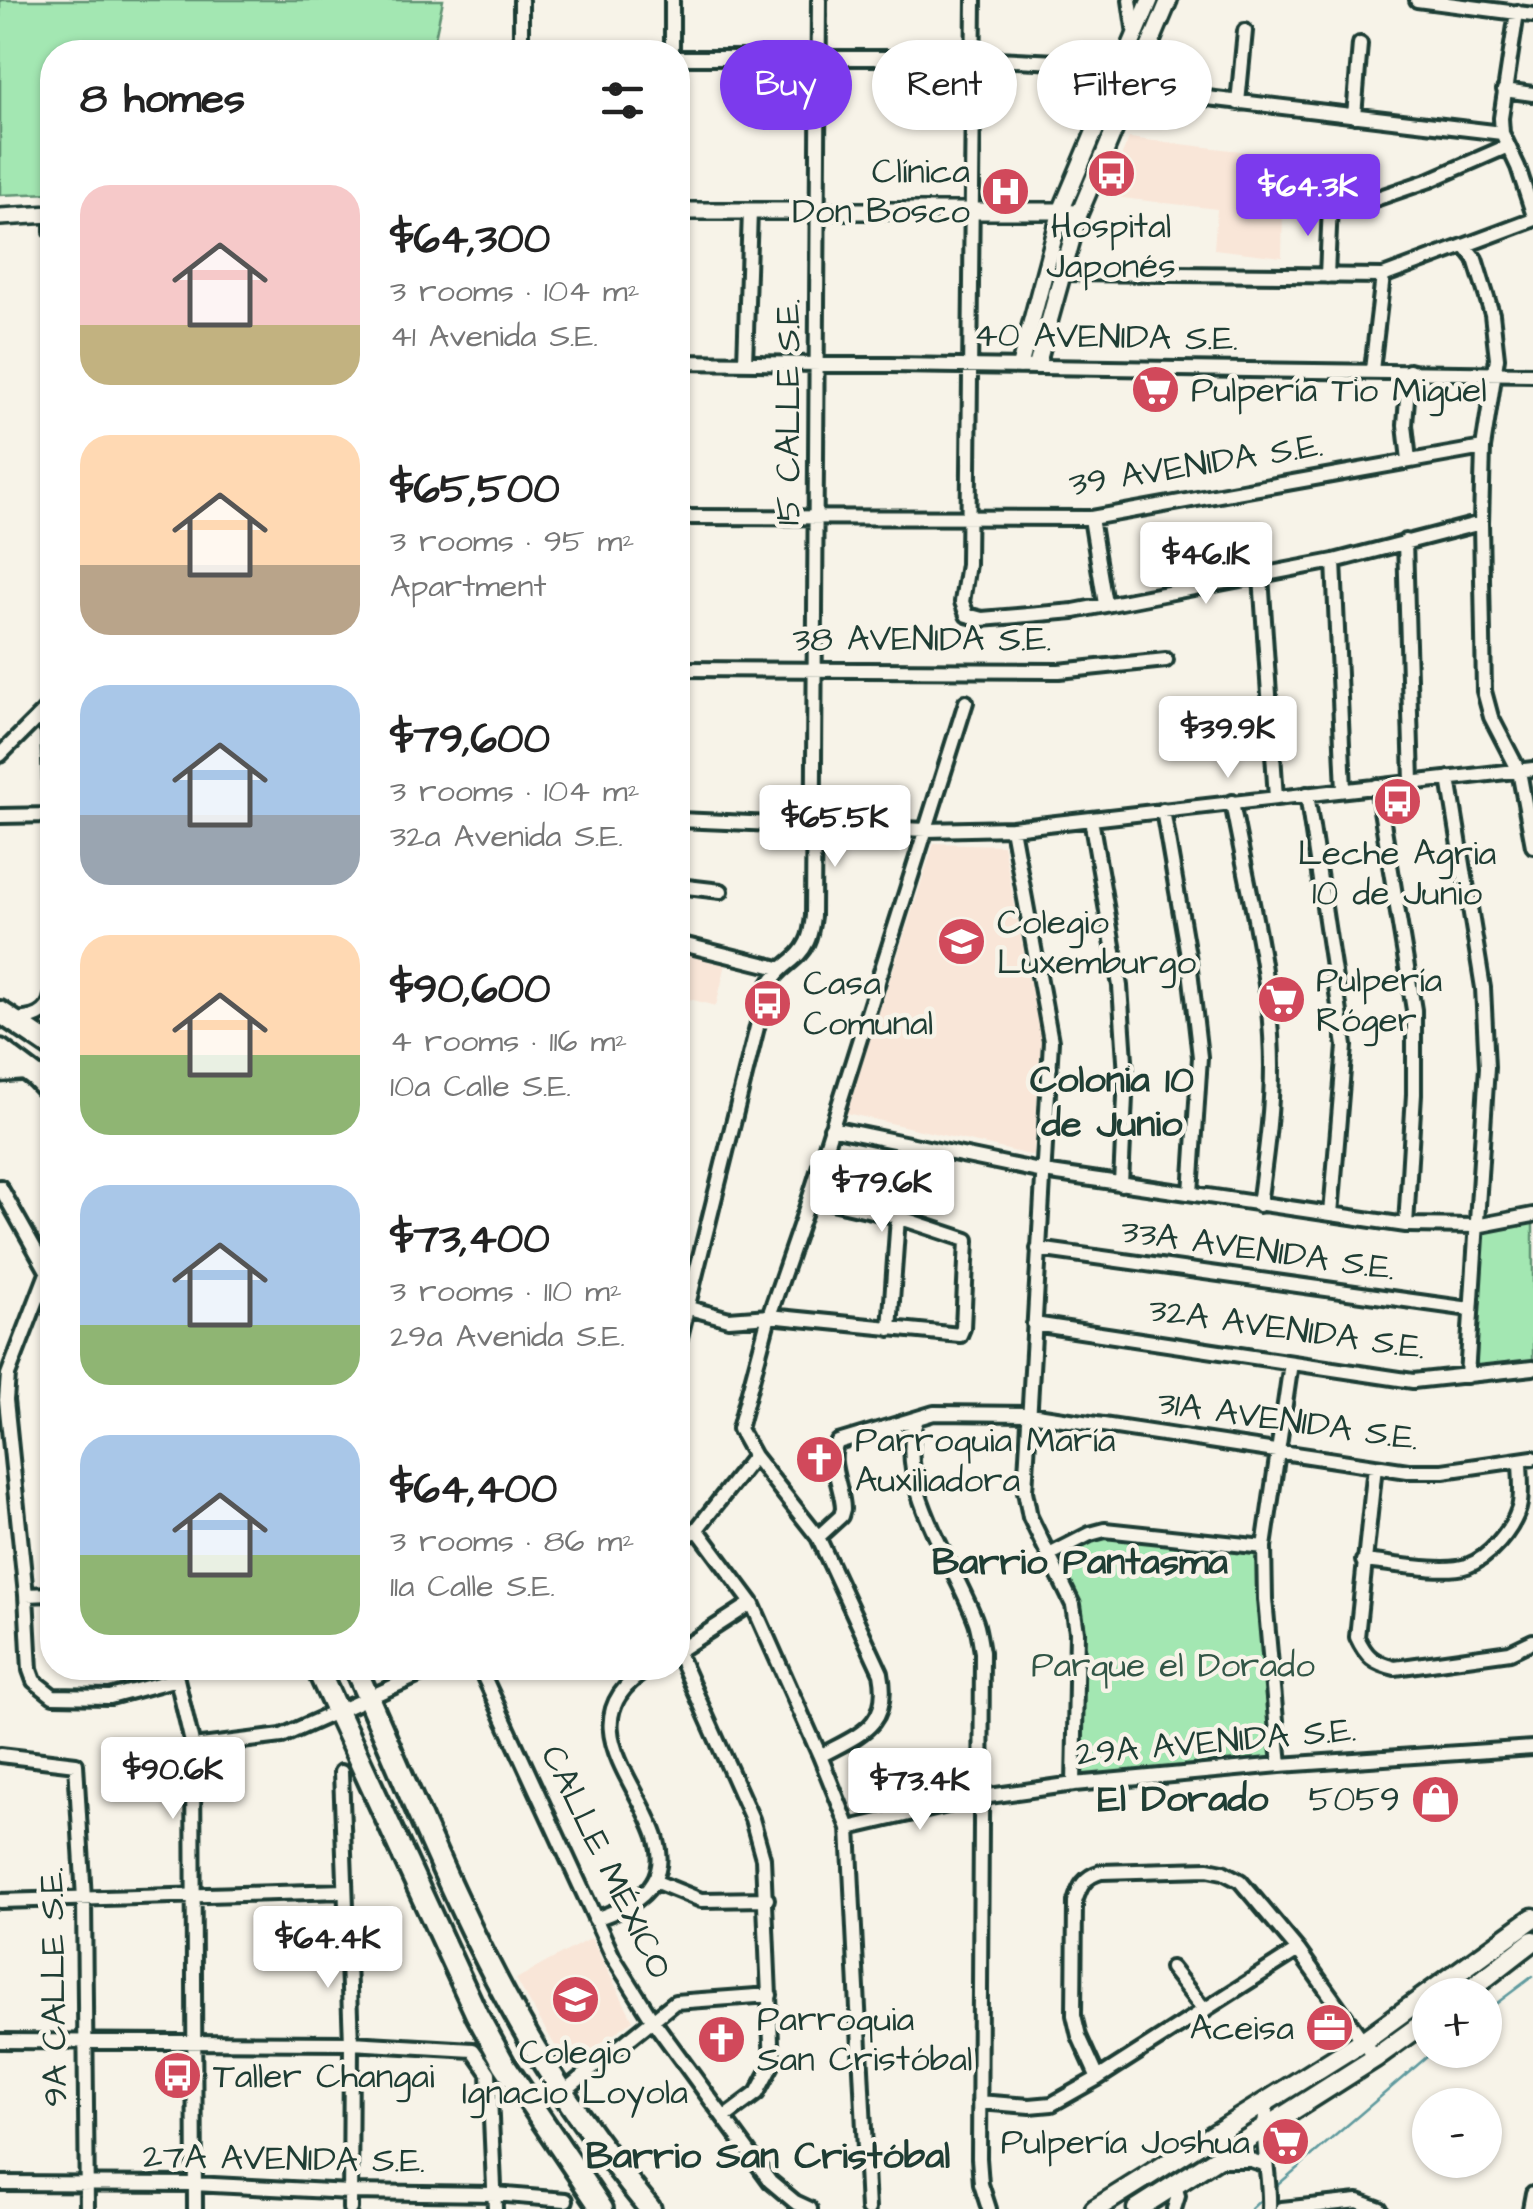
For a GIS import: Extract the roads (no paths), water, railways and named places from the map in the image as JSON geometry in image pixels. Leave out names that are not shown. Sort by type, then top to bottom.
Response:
[{"type":"main road","points":[[7,1016],[40,1038]]},
{"type":"main road","points":[[0,1050],[40,1083]]},
{"type":"main road","points":[[0,1072],[26,1070]]},
{"type":"main road","points":[[322,1680],[477,2015],[504,2064],[602,2209]]},
{"type":"main road","points":[[361,1680],[473,1934],[521,2026],[562,2092],[650,2209]]},
{"type":"main road","points":[[1473,1978],[1533,1918]]},
{"type":"main road","points":[[1476,1978],[1533,1941]]},
{"type":"main road","points":[[1095,2209],[1412,2014]]},
{"type":"main road","points":[[1137,2209],[1412,2031]]},
{"type":"street","points":[[521,0],[521,40]]},
{"type":"street","points":[[672,0],[672,40]]},
{"type":"street","name":"15 CALLE S.E.","points":[[818,40],[819,0]]},
{"type":"street","points":[[973,40],[974,0]]},
{"type":"street","points":[[1130,0],[1134,34]]},
{"type":"street","points":[[1132,40],[1150,0]]},
{"type":"street","points":[[1153,40],[1170,0]]},
{"type":"street","points":[[1417,0],[1533,15]]},
{"type":"street","points":[[1062,273],[1383,276],[1533,216],[1526,168],[1505,140],[1504,90],[1517,12]]},
{"type":"street","points":[[1238,103],[1245,31]]},
{"type":"street","points":[[1354,116],[1360,44]]},
{"type":"street","points":[[690,58],[720,57]]},
{"type":"street","points":[[1504,90],[1533,94]]},
{"type":"street","points":[[1212,100],[1354,116],[1505,140]]},
{"type":"street","name":"15 CALLE S.E.","points":[[778,968],[800,953],[814,916],[819,130]]},
{"type":"street","points":[[972,130],[968,564],[962,602],[967,616],[982,619],[1105,604],[1261,576],[1480,523]]},
{"type":"street","points":[[1028,365],[1061,211],[1094,130]]},
{"type":"street","points":[[1028,365],[1079,214],[1115,130]]},
{"type":"street","points":[[1296,202],[1366,202],[1430,180],[1505,140]]},
{"type":"street","points":[[1327,276],[1330,204]]},
{"type":"street","points":[[690,210],[1079,214]]},
{"type":"street","points":[[746,362],[750,211]]},
{"type":"street","points":[[1026,212],[1044,223],[1054,242]]},
{"type":"street","points":[[0,217],[40,215]]},
{"type":"street","points":[[1466,246],[1475,259],[1492,314],[1497,358],[1483,448],[1480,523],[1484,691],[1492,717],[1526,770],[1533,846]]},
{"type":"street","points":[[1372,370],[1383,276]]},
{"type":"street","name":"40 AVENIDA S.E.","points":[[690,362],[1533,374]]},
{"type":"street","points":[[1409,371],[1405,425],[1409,460]]},
{"type":"street","name":"39 AVENIDA S.E.","points":[[690,517],[1091,518],[1483,448]]},
{"type":"street","points":[[1091,518],[1105,604]]},
{"type":"street","points":[[1405,542],[1412,782]]},
{"type":"street","points":[[1334,561],[1344,790]]},
{"type":"street","points":[[1261,576],[1276,798]]},
{"type":"street","name":"38 AVENIDA S.E.","points":[[690,669],[1059,671],[1166,660]]},
{"type":"street","points":[[820,1756],[868,1729],[881,1714],[885,1692],[881,1673],[818,1537],[754,1456],[739,1429],[769,1316],[966,702]]},
{"type":"street","points":[[0,754],[40,716]]},
{"type":"street","points":[[690,820],[927,830],[1012,828],[1526,770]]},
{"type":"street","points":[[1449,778],[1483,988],[1487,1067],[1466,1376]]},
{"type":"street","points":[[1377,786],[1414,1010],[1414,1094],[1406,1225]]},
{"type":"street","points":[[1307,794],[1345,1046],[1331,1214]]},
{"type":"street","points":[[1232,802],[1268,1006],[1272,1065],[1270,1121],[1259,1205]]},
{"type":"street","points":[[1163,810],[1189,961],[1200,1056],[1191,1193]]},
{"type":"street","points":[[0,816],[40,814]]},
{"type":"street","points":[[1091,819],[1120,986],[1126,1075],[1121,1184]]},
{"type":"street","points":[[1012,828],[1051,1041],[1025,1492],[1030,1517],[1073,1605],[1074,1784]]},
{"type":"street","points":[[690,887],[721,891]]},
{"type":"street","points":[[690,947],[778,968],[763,1001],[690,1276]]},
{"type":"street","points":[[7,1016],[40,1014]]},
{"type":"street","points":[[831,1128],[1044,1172],[1406,1225],[1476,1226],[1533,1215]]},
{"type":"street","points":[[0,1188],[40,1258]]},
{"type":"street","points":[[690,1308],[730,1318],[769,1316],[960,1334],[967,1240],[898,1217],[810,1197]]},
{"type":"street","points":[[890,1329],[898,1217]]},
{"type":"street","name":"33A AVENIDA S.E.","points":[[1038,1250],[1470,1309]]},
{"type":"street","points":[[40,1300],[8,1375],[6,1400],[7,1472],[26,1594],[30,1670],[34,1680],[53,1696],[110,1697],[160,1680]]},
{"type":"street","name":"32A AVENIDA S.E.","points":[[1034,1324],[1412,1380],[1533,1368]]},
{"type":"street","points":[[1280,1765],[1264,1547],[1292,1363]]},
{"type":"street","name":"31A AVENIDA S.E.","points":[[818,1537],[844,1509],[834,1460],[838,1442],[934,1413],[1030,1414],[1408,1471],[1444,1471],[1527,1459]]},
{"type":"street","points":[[916,1419],[911,1452],[931,1531],[977,1623],[982,1652],[981,2184],[989,2209]]},
{"type":"street","points":[[690,1534],[754,1456]]},
{"type":"street","points":[[1363,1561],[1467,1566],[1493,1548],[1513,1520],[1520,1507],[1527,1459]]},
{"type":"street","points":[[1375,1466],[1357,1638],[1364,1654],[1376,1664],[1395,1668],[1510,1652],[1533,1640]]},
{"type":"street","points":[[697,1529],[752,1603],[848,1828],[868,2209]]},
{"type":"street","points":[[1051,1554],[1104,1530],[1264,1547]]},
{"type":"street","points":[[26,1594],[40,1594]]},
{"type":"street","points":[[690,1644],[752,1603]]},
{"type":"street","points":[[690,1679],[752,1818],[763,1858],[767,1899],[772,2065],[757,2092],[725,2117]]},
{"type":"street","points":[[182,1680],[193,1747],[194,2209]]},
{"type":"street","points":[[193,1747],[282,1736],[408,1680]]},
{"type":"street","name":"CALLE MÉXICO","points":[[486,1680],[613,1957],[654,2022],[770,2180],[795,2202],[810,2209]]},
{"type":"street","points":[[596,1919],[630,1906],[654,1881],[659,1860],[656,1838],[616,1753],[611,1725],[615,1699],[630,1680]]},
{"type":"street","name":"29A AVENIDA S.E.","points":[[848,1828],[982,1797],[1074,1784],[1533,1748]]},
{"type":"street","name":"9A CALLE S.E.","points":[[0,1755],[76,1764],[84,1899],[87,2209]]},
{"type":"street","points":[[341,1772],[351,2044],[350,2209]]},
{"type":"street","points":[[1098,2078],[1078,2036],[1074,2016],[1076,1902],[1080,1886],[1089,1876],[1100,1872],[1208,1869],[1240,1880],[1298,1950],[1375,2058]]},
{"type":"street","points":[[654,1881],[700,1900],[767,1899]]},
{"type":"street","points":[[0,1901],[345,1891]]},
{"type":"street","points":[[980,2102],[1052,2104],[1298,1950]]},
{"type":"street","points":[[1171,1968],[1204,2011]]},
{"type":"street","points":[[562,2092],[675,2002],[770,1995]]},
{"type":"street","points":[[0,2042],[192,2040],[473,2050],[489,2073],[495,2209]]},
{"type":"street","points":[[1268,2209],[1271,2182],[1266,2166],[1265,2128],[1269,2099]]},
{"type":"street","points":[[1215,2161],[1232,2158],[1266,2166]]},
{"type":"street","name":"27A AVENIDA S.E.","points":[[0,2183],[194,2184],[566,2200]]},
{"type":"street","points":[[1174,2209],[1178,2196],[1175,2186]]},
{"type":"street","points":[[1530,2209],[1533,2193]]},
{"type":"street","points":[[1282,2209],[1358,2201],[1380,2209]]},
{"type":"waterway","points":[[1502,1999],[1533,1976]]},
{"type":"waterway","points":[[1273,2189],[1414,2068]]},
{"type":"waterway","points":[[1251,2209],[1264,2197]]},
{"type":"place","name":"Hospital Japonés","points":[[1111,174]]},
{"type":"place","name":"Clínica Don Bosco","points":[[1005,191]]},
{"type":"place","name":"Pulpería Tio Miguel","points":[[1156,390]]},
{"type":"place","name":"Leche Agria 10 de Junio","points":[[1397,801]]},
{"type":"place","name":"Colegio Luxemburgo","points":[[962,942]]},
{"type":"place","name":"Pulpería Róger","points":[[1281,1000]]},
{"type":"place","name":"Casa Comunal","points":[[768,1003]]},
{"type":"place","name":"Parroquia María Auxiliadora","points":[[820,1460]]},
{"type":"place","name":"5059","points":[[1435,1799]]},
{"type":"place","name":"Colegio Ignacio Loyola","points":[[575,2000]]},
{"type":"place","name":"Aceisa","points":[[1329,2028]]},
{"type":"place","name":"Parroquia San Cristóbal","points":[[722,2039]]},
{"type":"place","name":"Taller Changai","points":[[178,2076]]},
{"type":"place","name":"Pulpería Joshua","points":[[1285,2142]]},
{"type":"district","name":"Colonia 10 de Junio","points":[[1112,1103]]},
{"type":"district","name":"Barrio Pantasma","points":[[1080,1563]]},
{"type":"district","name":"El Dorado","points":[[1183,1800]]},
{"type":"district","name":"Barrio San Cristóbal","points":[[768,2157]]},
{"type":"park label","name":"Parque el Dorado","points":[[1173,1665]]}]
